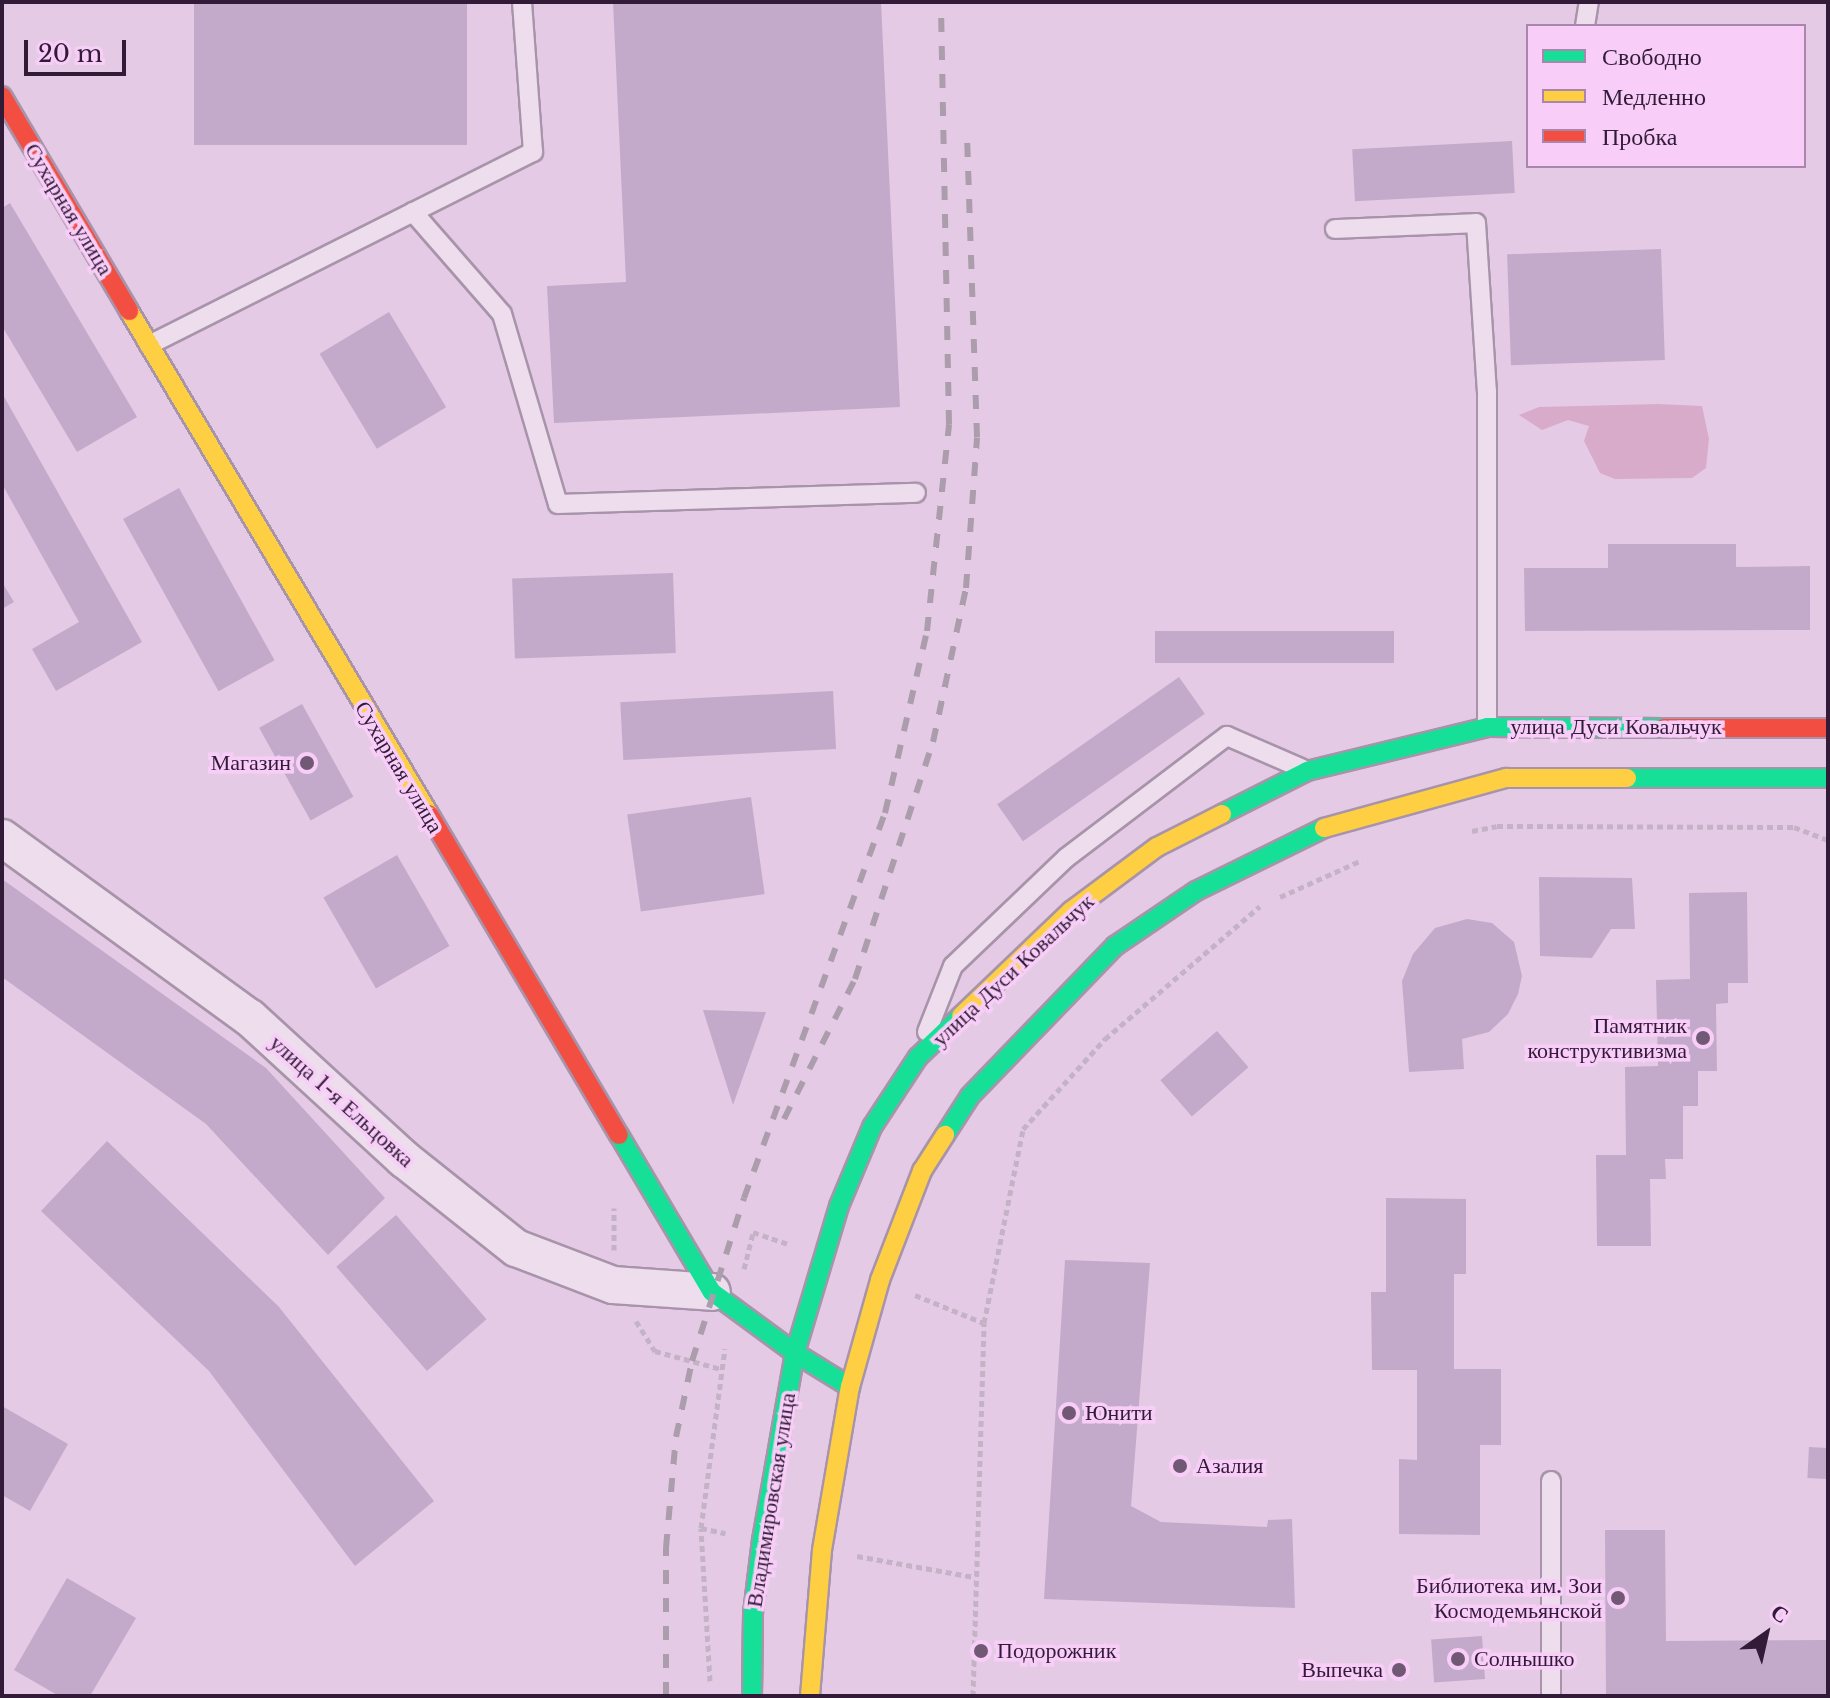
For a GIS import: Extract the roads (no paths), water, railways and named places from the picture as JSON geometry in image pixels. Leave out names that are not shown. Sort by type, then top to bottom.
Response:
[{"type":"main road","name":"Сухарная улица","points":[[2,96],[712,1292],[795,1353],[850,1387]]},
{"type":"main road","name":"улица Дуси Ковальчук","points":[[795,1353],[845,1192],[872,1127],[918,1057],[1071,911],[1157,847],[1307,771],[1487,727],[1828,728]]},
{"type":"main road","points":[[810,1696],[822,1550],[850,1387],[880,1280],[922,1171],[970,1096],[1115,946],[1196,891],[1328,826],[1506,778],[1828,778]]},
{"type":"main road","name":"Владимировская улица","points":[[752,1696],[753,1613],[762,1540],[795,1353]]},
{"type":"street","name":"улица 1-я Ельцовка","points":[[2,838],[250,1018],[404,1159],[516,1248],[613,1285],[712,1292]]},
{"type":"lane","points":[[149,345],[533,152],[522,2]]},
{"type":"lane","points":[[1585,24],[1589,2]]},
{"type":"lane","points":[[413,212],[502,314],[558,504],[916,493]]},
{"type":"lane","points":[[1335,229],[1476,223],[1487,391],[1487,727]]},
{"type":"lane","points":[[918,1057],[953,966],[1066,858],[1227,736],[1307,771]]},
{"type":"lane","points":[[1551,1481],[1551,1696]]},
{"type":"railway","points":[[666,1696],[666,1548],[676,1437],[692,1361],[744,1198],[885,813],[927,631],[949,424],[941,2]]},
{"type":"railway","points":[[784,1119],[855,979],[933,742],[966,588],[977,437],[967,139]]},
{"type":"place","name":"Магазин","points":[[307,763]]},
{"type":"place","name":"Памятник конструктивизма","points":[[1703,1038]]},
{"type":"place","name":"Юнити","points":[[1069,1413]]},
{"type":"place","name":"Азалия","points":[[1180,1466]]},
{"type":"place","name":"Библиотека им. Зои Космодемьянской","points":[[1618,1598]]},
{"type":"place","name":"Подорожник","points":[[981,1651]]},
{"type":"place","name":"Солнышко","points":[[1458,1659]]},
{"type":"place","name":"Выпечка","points":[[1399,1670]]}]
